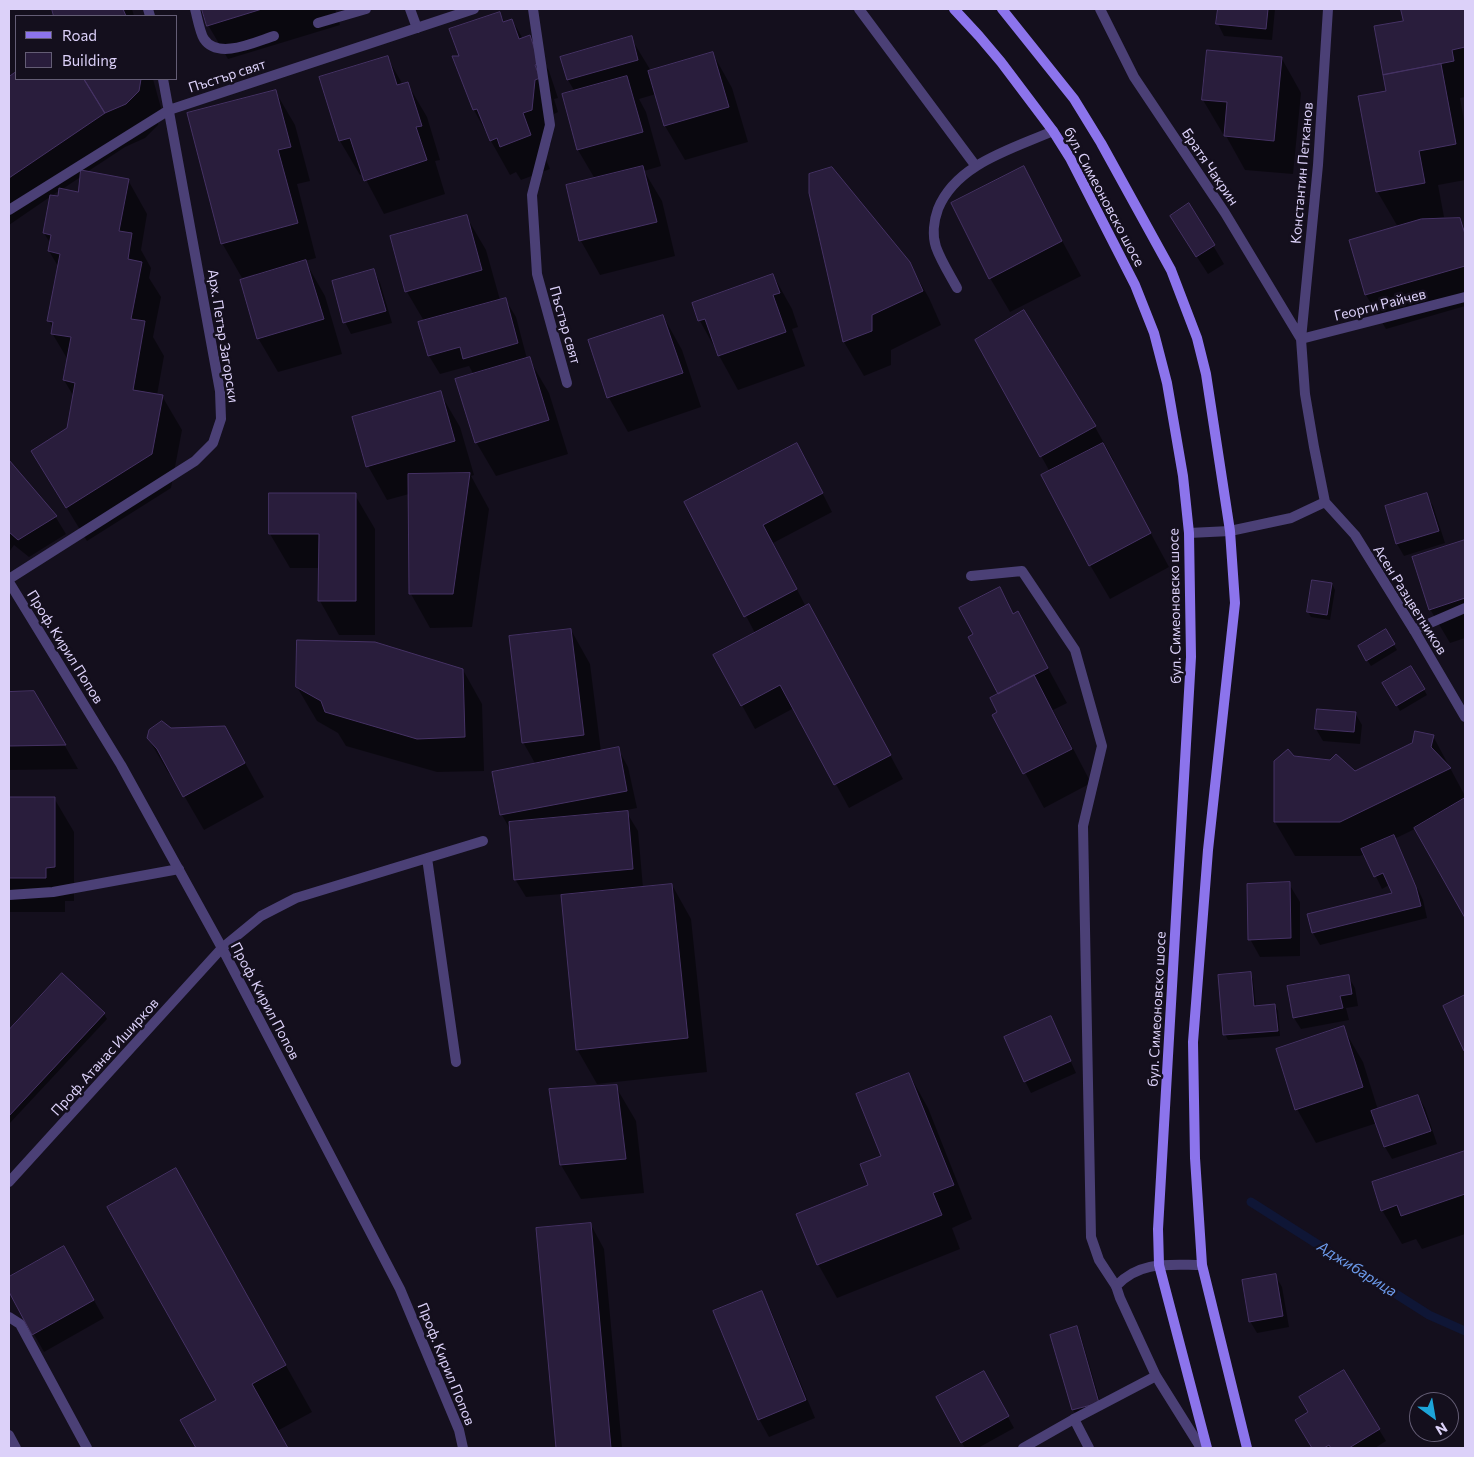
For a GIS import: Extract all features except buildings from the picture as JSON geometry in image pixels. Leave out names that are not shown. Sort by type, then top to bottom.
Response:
[{"type":"main road","name":"бул. Симеоновско шосе","points":[[954,9],[996,56],[1053,131],[1070,158],[1135,285],[1154,333],[1168,383],[1183,476],[1189,533],[1191,658],[1160,1200],[1159,1265],[1207,1448]]},
{"type":"main road","name":"бул. Симеоновско шосе","points":[[1002,9],[1074,99],[1101,143],[1171,270],[1197,338],[1206,374],[1230,531],[1234,603],[1208,850],[1193,1042],[1195,1158],[1202,1265],[1247,1448]]},
{"type":"street","points":[[195,9],[204,39],[215,48],[230,50],[274,36]]},
{"type":"street","points":[[318,24],[366,9]]},
{"type":"street","points":[[410,9],[416,28]]},
{"type":"street","name":"Пъстър свят","points":[[9,210],[170,110],[474,9]]},
{"type":"street","name":"Пъстър свят","points":[[534,9],[550,125],[532,195],[536,274],[567,383]]},
{"type":"street","points":[[858,9],[975,166]]},
{"type":"street","name":"Братя Чакрин","points":[[1100,9],[1134,77],[1225,213],[1300,339]]},
{"type":"street","name":"Константин Петканов","points":[[1300,339],[1318,165],[1328,9]]},
{"type":"street","name":"Арх. Петър Загорски","points":[[9,581],[195,461],[214,443],[221,419],[220,391],[163,80]]},
{"type":"street","points":[[957,288],[935,245],[934,221],[943,196],[960,177],[975,166],[1053,131]]},
{"type":"street","name":"Георги Райчев","points":[[1300,339],[1465,297]]},
{"type":"street","points":[[1189,533],[1230,531],[1291,518],[1325,502],[1305,394],[1300,339]]},
{"type":"street","name":"Асен Разцветников","points":[[1325,502],[1355,535],[1465,717]]},
{"type":"street","points":[[971,576],[1022,571],[1075,650],[1102,746],[1083,826],[1091,1237],[1099,1260],[1116,1286],[1156,1376],[1201,1448]]},
{"type":"street","name":"Проф. Кирил Попов","points":[[9,581],[121,764],[222,948],[400,1288],[459,1430],[463,1448]]},
{"type":"street","points":[[1414,630],[1465,608]]},
{"type":"street","name":"Проф. Атанас Иширков","points":[[9,1182],[222,948],[261,916],[296,898],[483,841]]},
{"type":"street","points":[[427,858],[456,1062]]},
{"type":"street","points":[[9,895],[53,892],[179,869]]},
{"type":"street","points":[[1116,1286],[1125,1276],[1139,1269],[1159,1265],[1202,1265]]},
{"type":"street","points":[[9,1317],[20,1324],[87,1448]]},
{"type":"street","points":[[1023,1448],[1156,1376]]},
{"type":"street","points":[[1074,1419],[1088,1448]]},
{"type":"street","points":[[9,1435],[16,1448]]},
{"type":"waterway","name":"Аджибарица","points":[[1251,1202],[1429,1315],[1465,1331]]}]
